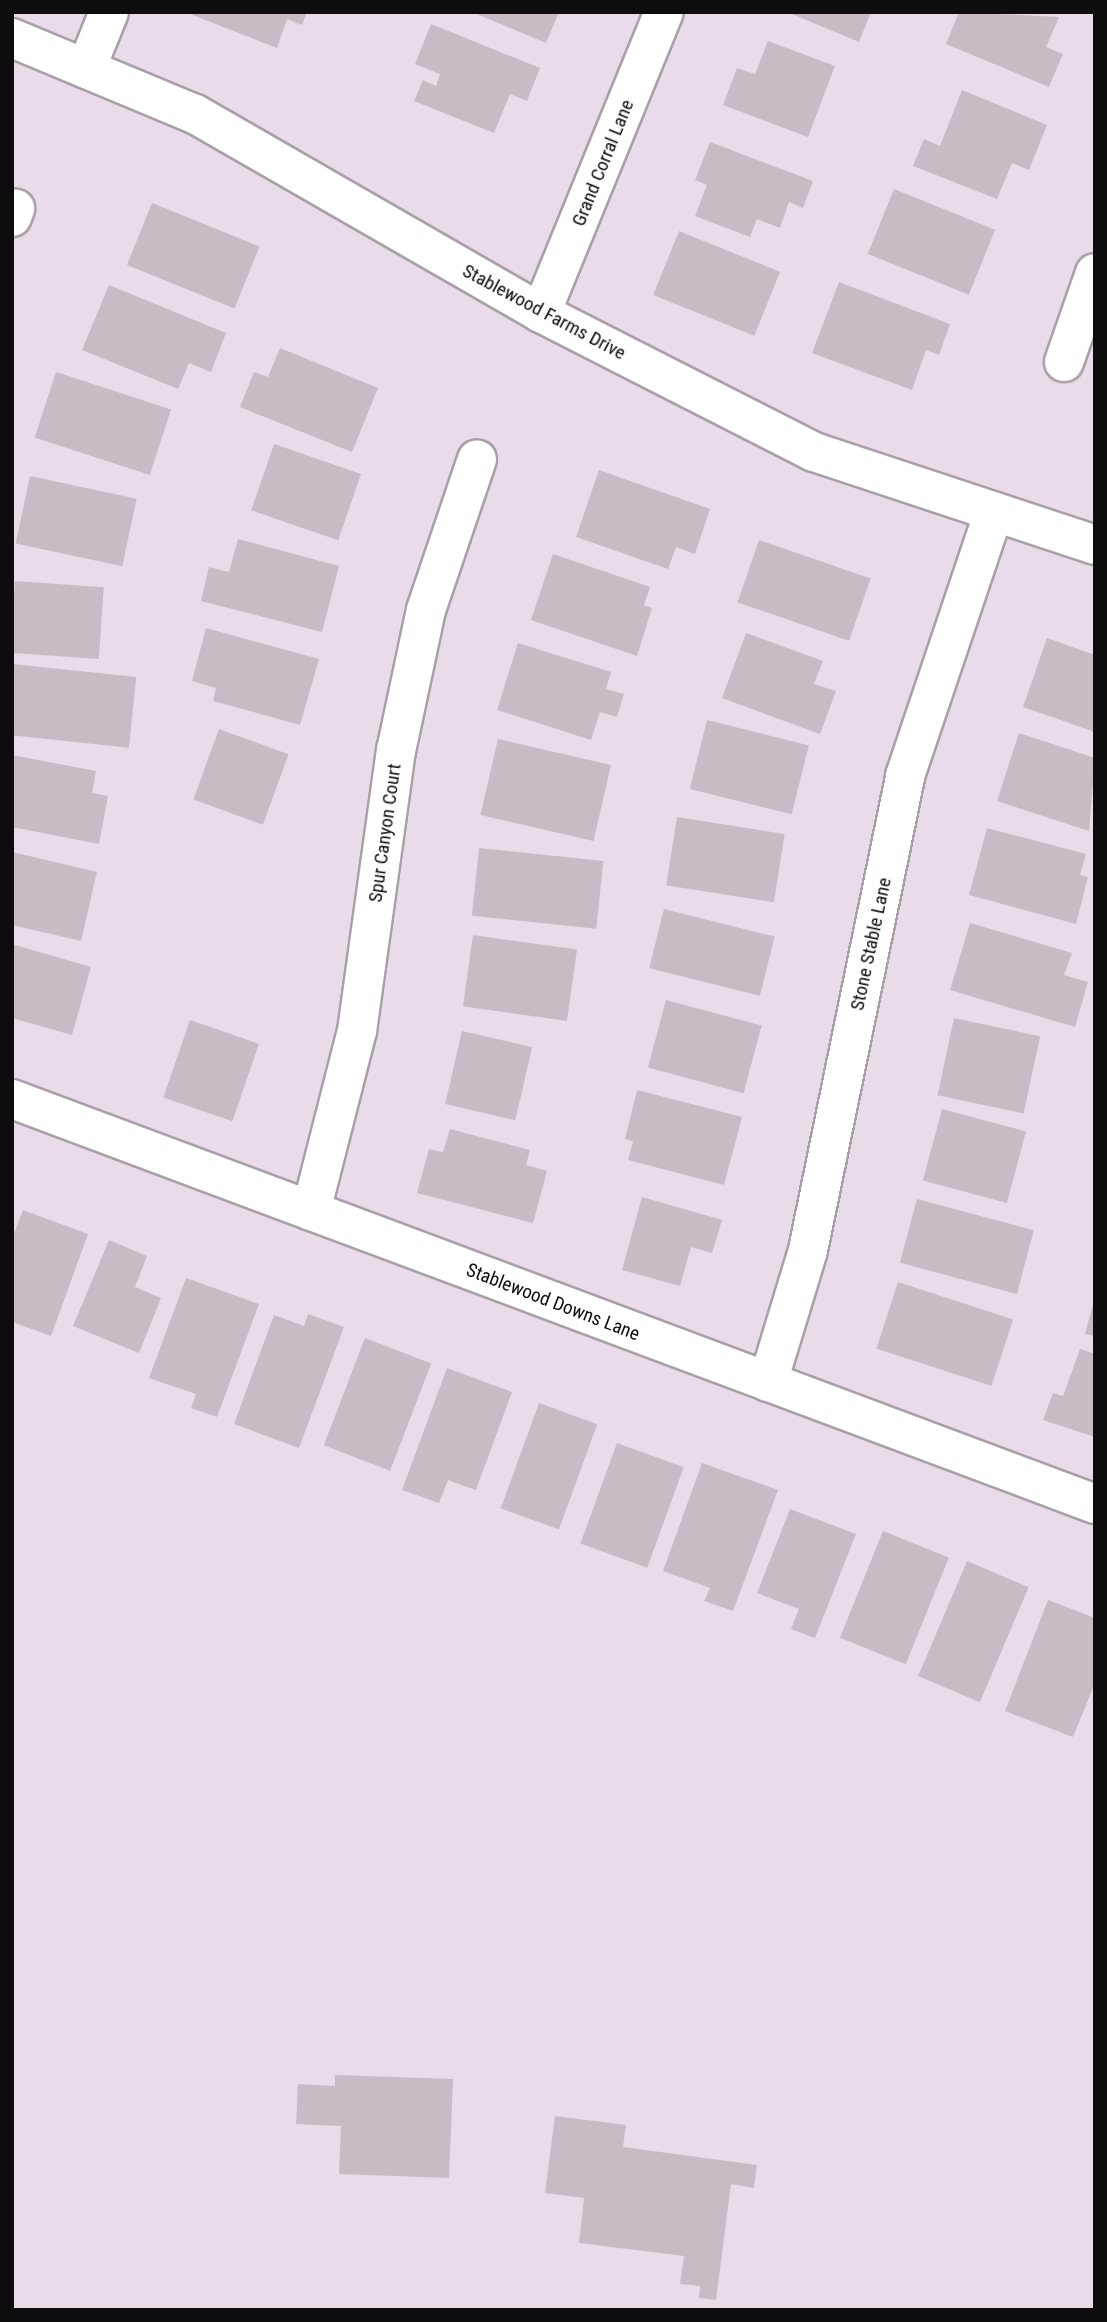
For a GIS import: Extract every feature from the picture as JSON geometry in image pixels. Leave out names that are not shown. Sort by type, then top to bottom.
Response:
[{"type":"street","points":[[86,69],[109,12]]},
{"type":"street","name":"Grand Corral Lane","points":[[541,313],[664,12]]},
{"type":"street","name":"Stablewood Farms Drive","points":[[12,38],[195,114],[541,313],[814,452],[1095,545]]},
{"type":"street","points":[[1064,362],[1095,273]]},
{"type":"street","name":"Spur Canyon Court","points":[[312,1211],[357,1031],[396,751],[426,610],[477,459]]},
{"type":"street","name":"Stone Stable Lane","points":[[768,1382],[808,1250],[905,776],[994,512]]},
{"type":"street","name":"Stablewood Downs Lane","points":[[12,1099],[1095,1504]]},
{"type":"building","points":[[185,12],[307,12],[302,25],[287,19],[277,48]]},
{"type":"building","points":[[472,12],[559,12],[546,43]]},
{"type":"building","points":[[787,12],[871,12],[859,42]]},
{"type":"building","points":[[959,12],[1059,17],[1046,47],[1063,54],[1049,87],[946,44]]},
{"type":"building","points":[[431,24],[540,68],[527,101],[510,94],[494,133],[414,101],[423,80],[436,86],[440,74],[415,64]]},
{"type":"building","points":[[768,41],[835,66],[808,137],[723,105],[737,68],[755,74]]},
{"type":"building","points":[[962,90],[1047,125],[1029,170],[1012,163],[997,199],[913,166],[924,139],[940,146]]},
{"type":"building","points":[[710,142],[813,181],[803,208],[789,202],[780,228],[757,219],[750,237],[695,216],[707,185],[695,180]]},
{"type":"building","points":[[894,189],[995,230],[969,295],[868,254]]},
{"type":"building","points":[[152,203],[260,246],[234,309],[127,265]]},
{"type":"building","points":[[679,231],[780,272],[754,336],[653,295]]},
{"type":"building","points":[[839,282],[950,324],[939,355],[926,350],[912,390],[812,353]]},
{"type":"building","points":[[109,285],[226,333],[211,372],[189,363],[178,389],[82,350]]},
{"type":"building","points":[[280,348],[378,388],[352,452],[240,407],[254,372],[268,377]]},
{"type":"building","points":[[56,372],[171,409],[150,475],[35,438]]},
{"type":"building","points":[[274,444],[361,474],[338,540],[251,510]]},
{"type":"building","points":[[599,470],[710,509],[695,554],[676,547],[668,569],[576,537]]},
{"type":"building","points":[[30,476],[137,499],[122,566],[16,543]]},
{"type":"building","points":[[238,539],[339,566],[322,632],[201,601],[209,567],[229,572]]},
{"type":"building","points":[[759,540],[871,578],[849,641],[738,602]]},
{"type":"building","points":[[553,554],[650,587],[644,605],[652,608],[637,656],[531,620]]},
{"type":"building","points":[[15,581],[104,587],[99,659],[12,653]]},
{"type":"building","points":[[206,628],[319,659],[300,725],[213,701],[216,688],[192,681]]},
{"type":"building","points":[[746,633],[823,661],[814,684],[836,691],[820,734],[722,698]]},
{"type":"building","points":[[1047,638],[1095,655],[1095,732],[1023,707]]},
{"type":"building","points":[[518,643],[611,672],[606,689],[624,694],[617,717],[600,712],[591,740],[497,710]]},
{"type":"building","points":[[12,664],[136,677],[129,748],[12,735]]},
{"type":"building","points":[[707,720],[809,745],[792,814],[690,789]]},
{"type":"building","points":[[219,729],[289,754],[263,825],[193,799]]},
{"type":"building","points":[[1019,733],[1095,758],[1089,831],[997,801]]},
{"type":"building","points":[[498,739],[611,765],[593,841],[480,815]]},
{"type":"building","points":[[12,755],[96,771],[92,793],[108,796],[99,844],[12,827]]},
{"type":"building","points":[[677,817],[785,834],[774,902],[666,885]]},
{"type":"building","points":[[987,828],[1086,854],[1080,875],[1088,877],[1076,924],[969,895]]},
{"type":"building","points":[[479,848],[603,861],[596,929],[472,916]]},
{"type":"building","points":[[12,852],[97,872],[81,941],[12,925]]},
{"type":"building","points":[[664,909],[775,937],[760,996],[649,968]]},
{"type":"building","points":[[970,923],[1072,953],[1064,975],[1088,982],[1075,1027],[950,990]]},
{"type":"building","points":[[473,935],[577,950],[567,1021],[463,1006]]},
{"type":"building","points":[[12,944],[91,967],[72,1035],[12,1018]]},
{"type":"building","points":[[666,1000],[762,1026],[744,1093],[648,1068]]},
{"type":"building","points":[[954,1018],[1040,1036],[1024,1114],[938,1095]]},
{"type":"building","points":[[190,1020],[259,1044],[232,1121],[163,1098]]},
{"type":"building","points":[[462,1031],[532,1047],[515,1120],[445,1104]]},
{"type":"building","points":[[637,1090],[742,1117],[724,1185],[628,1160],[633,1141],[625,1139]]},
{"type":"building","points":[[942,1109],[1026,1132],[1007,1203],[923,1180]]},
{"type":"building","points":[[450,1129],[530,1150],[526,1165],[547,1171],[533,1223],[417,1193],[429,1149],[443,1152]]},
{"type":"building","points":[[642,1197],[722,1220],[712,1253],[691,1247],[680,1286],[622,1270]]},
{"type":"building","points":[[917,1199],[1034,1230],[1017,1294],[900,1263]]},
{"type":"building","points":[[23,1210],[88,1234],[51,1336],[12,1322],[12,1239]]},
{"type":"building","points":[[109,1240],[147,1256],[135,1287],[161,1298],[139,1353],[73,1326]]},
{"type":"building","points":[[186,1278],[259,1304],[217,1417],[191,1408],[196,1394],[149,1378]]},
{"type":"building","points":[[898,1282],[1013,1319],[991,1386],[876,1349]]},
{"type":"building","points":[[1095,1301],[1095,1336],[1085,1334]]},
{"type":"building","points":[[308,1314],[344,1327],[299,1448],[234,1424],[274,1315],[304,1326]]},
{"type":"building","points":[[365,1338],[431,1363],[390,1471],[324,1445]]},
{"type":"building","points":[[1080,1349],[1095,1354],[1095,1437],[1043,1420],[1053,1393],[1063,1396]]},
{"type":"building","points":[[447,1368],[512,1392],[476,1490],[448,1480],[439,1503],[402,1490]]},
{"type":"building","points":[[539,1403],[597,1424],[559,1529],[501,1508]]},
{"type":"building","points":[[617,1443],[684,1467],[647,1568],[580,1544]]},
{"type":"building","points":[[702,1463],[778,1490],[733,1611],[704,1601],[710,1588],[663,1571]]},
{"type":"building","points":[[790,1509],[856,1534],[815,1638],[791,1629],[799,1609],[757,1593]]},
{"type":"building","points":[[883,1531],[949,1558],[906,1664],[840,1638]]},
{"type":"building","points":[[967,1561],[1029,1587],[980,1702],[918,1676]]},
{"type":"building","points":[[1048,1600],[1095,1618],[1095,1683],[1073,1737],[1005,1711]]},
{"type":"building","points":[[335,2075],[453,2079],[449,2178],[339,2174],[341,2126],[296,2124],[298,2084],[335,2086]]},
{"type":"building","points":[[555,2116],[626,2125],[623,2147],[757,2165],[754,2188],[731,2184],[716,2300],[699,2298],[700,2286],[680,2284],[684,2256],[579,2243],[584,2198],[545,2193]]}]
